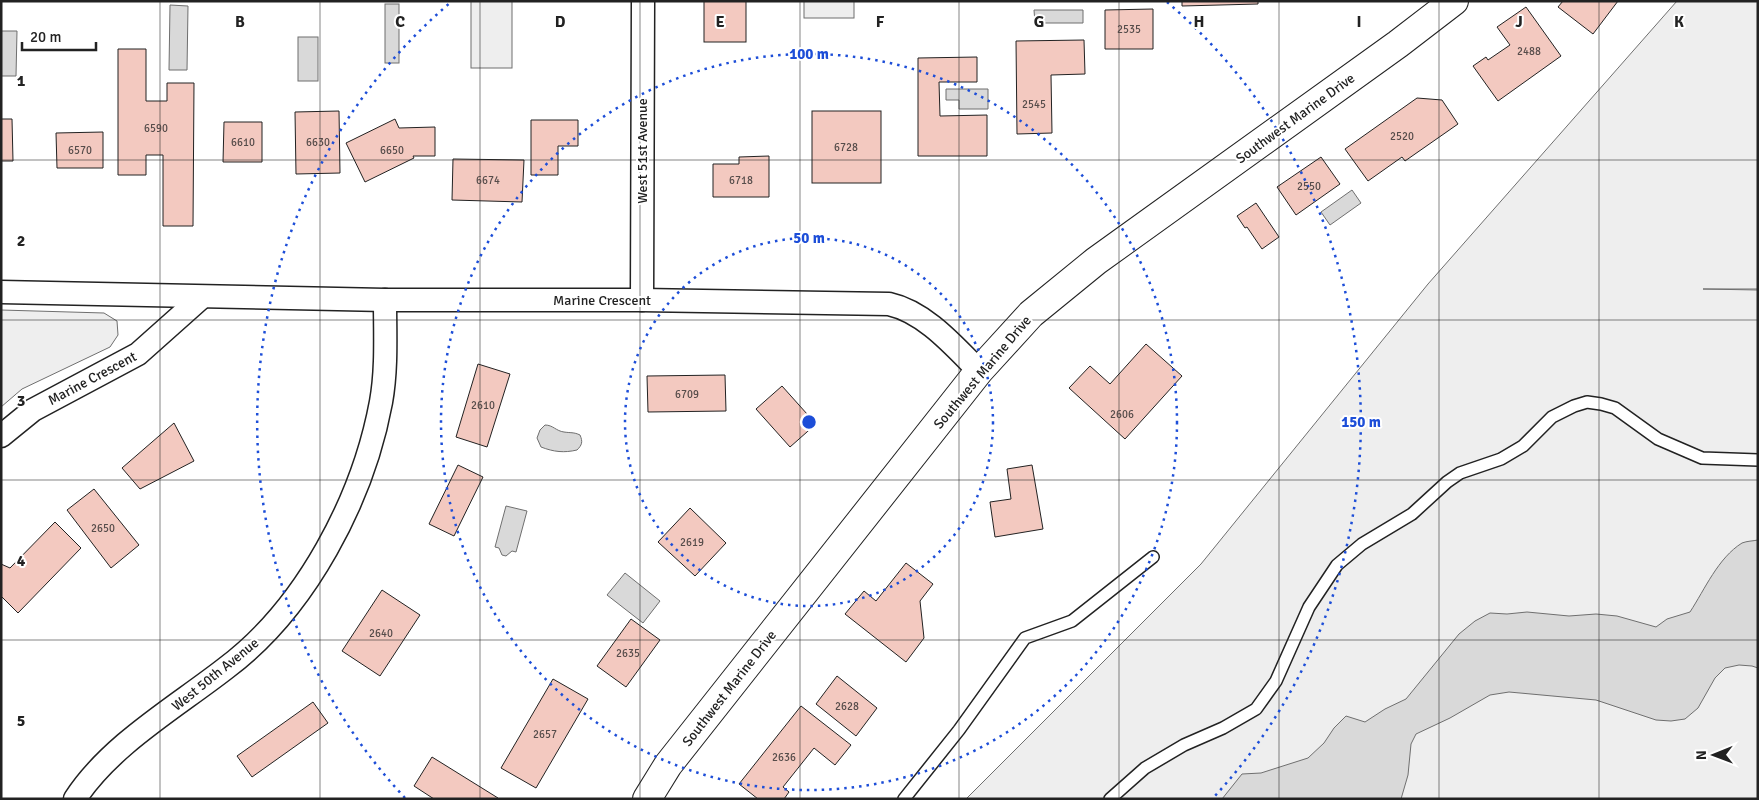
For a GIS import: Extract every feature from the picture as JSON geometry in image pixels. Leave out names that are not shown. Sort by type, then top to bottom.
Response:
[{"type":"main road","name":"Southwest Marine Drive","points":[[647,799],[668,766],[979,371],[1031,314],[1096,260],[1398,44],[1454,1]]},
{"type":"street","name":"West 51st Avenue","points":[[642,300],[643,1]]},
{"type":"street","name":"Marine Crescent","points":[[1,292],[385,300],[642,300],[889,304],[920,317],[954,345],[979,371]]},
{"type":"street","name":"Marine Crescent","points":[[1,436],[32,410],[138,354],[202,296]]},
{"type":"street","name":"West 50th Avenue","points":[[75,799],[81,789],[122,746],[229,667],[266,633],[300,589],[330,543],[355,492],[371,444],[382,400],[385,353],[385,300]]},
{"type":"lane","points":[[1110,799],[1153,764],[1184,745],[1223,728],[1256,709],[1276,681],[1309,607],[1337,565],[1356,549],[1412,514],[1447,482],[1460,473],[1501,459],[1523,446],[1552,417],[1587,402],[1601,404],[1614,408],[1658,439],[1702,458],[1758,460]]},
{"type":"lane","points":[[904,799],[959,730],[1025,638],[1072,621],[1153,557]]},
{"type":"shaded area","points":[[471,1],[512,1],[512,68],[471,68]]},
{"type":"shaded area","points":[[804,1],[854,1],[854,18],[804,18]]},
{"type":"shaded area","points":[[1677,1],[1758,1],[1758,289],[1703,289],[1758,290],[1758,799],[966,799],[1201,564],[1428,284]]},
{"type":"shaded area","points":[[385,4],[399,4],[399,63],[385,63]]},
{"type":"shaded area","points":[[170,5],[188,6],[187,70],[169,70]]},
{"type":"shaded area","points":[[1034,10],[1083,10],[1083,23],[1035,23]]},
{"type":"shaded area","points":[[1,31],[17,31],[16,76],[1,76]]},
{"type":"shaded area","points":[[298,37],[318,37],[318,81],[298,81]]},
{"type":"shaded area","points":[[946,89],[988,89],[988,109],[959,109],[959,100],[946,100]]},
{"type":"shaded area","points":[[1352,190],[1361,203],[1330,225],[1321,212]]},
{"type":"shaded area","points":[[1,310],[104,313],[117,321],[118,335],[110,347],[22,389],[1,407]]},
{"type":"shaded area","points":[[545,425],[580,435],[582,443],[580,447],[577,450],[563,452],[541,447],[537,438],[540,430]]},
{"type":"shaded area","points":[[506,506],[527,511],[516,552],[512,551],[506,556],[502,555],[499,548],[495,547]]},
{"type":"shaded area","points":[[1758,540],[1758,668],[1739,665],[1725,668],[1715,678],[1698,708],[1685,719],[1671,721],[1656,720],[1596,700],[1509,692],[1490,695],[1450,718],[1416,734],[1411,744],[1408,775],[1401,799],[1222,799],[1242,774],[1261,773],[1308,758],[1324,743],[1334,728],[1346,716],[1365,722],[1385,709],[1406,699],[1459,634],[1475,621],[1490,613],[1527,612],[1569,616],[1596,614],[1617,616],[1656,627],[1667,619],[1690,612],[1719,565],[1733,549],[1742,543]]},
{"type":"shaded area","points":[[625,573],[660,601],[643,623],[607,595]]},
{"type":"building","points":[[704,1],[746,1],[746,42],[704,42]]},
{"type":"building","points":[[1182,1],[1258,1],[1258,4],[1182,6]]},
{"type":"building","points":[[1563,1],[1618,1],[1593,34],[1558,7]]},
{"type":"building","points":[[1526,7],[1561,56],[1498,101],[1473,66],[1486,57],[1488,60],[1510,45],[1497,27]]},
{"type":"building","points":[[1153,9],[1153,49],[1105,49],[1105,10]]},
{"type":"building","points":[[1084,40],[1085,74],[1051,75],[1052,133],[1017,134],[1016,41]]},
{"type":"building","points":[[118,49],[146,49],[146,101],[167,101],[167,83],[194,83],[193,226],[163,226],[163,155],[146,155],[146,175],[118,175]]},
{"type":"building","points":[[977,57],[977,82],[939,82],[940,116],[987,115],[987,156],[918,156],[918,58]]},
{"type":"building","points":[[1417,98],[1442,100],[1458,124],[1405,161],[1402,157],[1368,181],[1345,149]]},
{"type":"building","points":[[339,111],[340,173],[296,174],[295,112]]},
{"type":"building","points":[[812,111],[881,111],[881,183],[812,183]]},
{"type":"building","points":[[1,119],[12,119],[13,161],[1,161]]},
{"type":"building","points":[[395,119],[399,128],[435,127],[435,156],[413,156],[414,158],[365,182],[346,143]]},
{"type":"building","points":[[531,120],[578,120],[578,146],[558,146],[558,175],[531,175]]},
{"type":"building","points":[[224,122],[262,122],[262,162],[223,162]]},
{"type":"building","points":[[103,132],[103,168],[57,168],[56,133]]},
{"type":"building","points":[[769,156],[769,197],[713,197],[713,164],[739,164],[739,157]]},
{"type":"building","points":[[1321,157],[1340,184],[1296,215],[1277,187]]},
{"type":"building","points":[[453,159],[524,160],[522,202],[452,200]]},
{"type":"building","points":[[1256,203],[1279,237],[1262,249],[1237,216]]},
{"type":"building","points":[[1146,344],[1182,376],[1125,439],[1069,388],[1090,366],[1110,384]]},
{"type":"building","points":[[478,364],[510,374],[487,447],[456,437]]},
{"type":"building","points":[[725,375],[726,411],[648,412],[647,376]]},
{"type":"building","points":[[782,386],[816,424],[790,447],[756,409]]},
{"type":"building","points":[[174,423],[194,461],[140,489],[122,468]]},
{"type":"building","points":[[458,465],[483,477],[454,536],[429,524]]},
{"type":"building","points":[[1032,465],[1043,529],[995,537],[990,502],[1011,499],[1007,469]]},
{"type":"building","points":[[94,489],[139,545],[111,568],[67,510]]},
{"type":"building","points":[[690,508],[726,543],[695,576],[658,542]]},
{"type":"building","points":[[55,522],[81,548],[18,613],[1,596],[1,564],[10,568]]},
{"type":"building","points":[[906,563],[933,584],[920,601],[924,638],[906,662],[845,614],[864,591],[876,601]]},
{"type":"building","points":[[382,590],[420,615],[380,676],[342,651]]},
{"type":"building","points":[[631,619],[660,640],[626,687],[597,666]]},
{"type":"building","points":[[837,676],[877,708],[856,736],[816,704]]},
{"type":"building","points":[[553,679],[588,699],[536,788],[501,768]]},
{"type":"building","points":[[313,702],[328,723],[252,777],[237,756]]},
{"type":"building","points":[[801,706],[851,745],[835,765],[814,748],[783,787],[789,792],[784,799],[758,799],[739,784]]},
{"type":"building","points":[[432,757],[498,799],[434,799],[414,786]]}]
